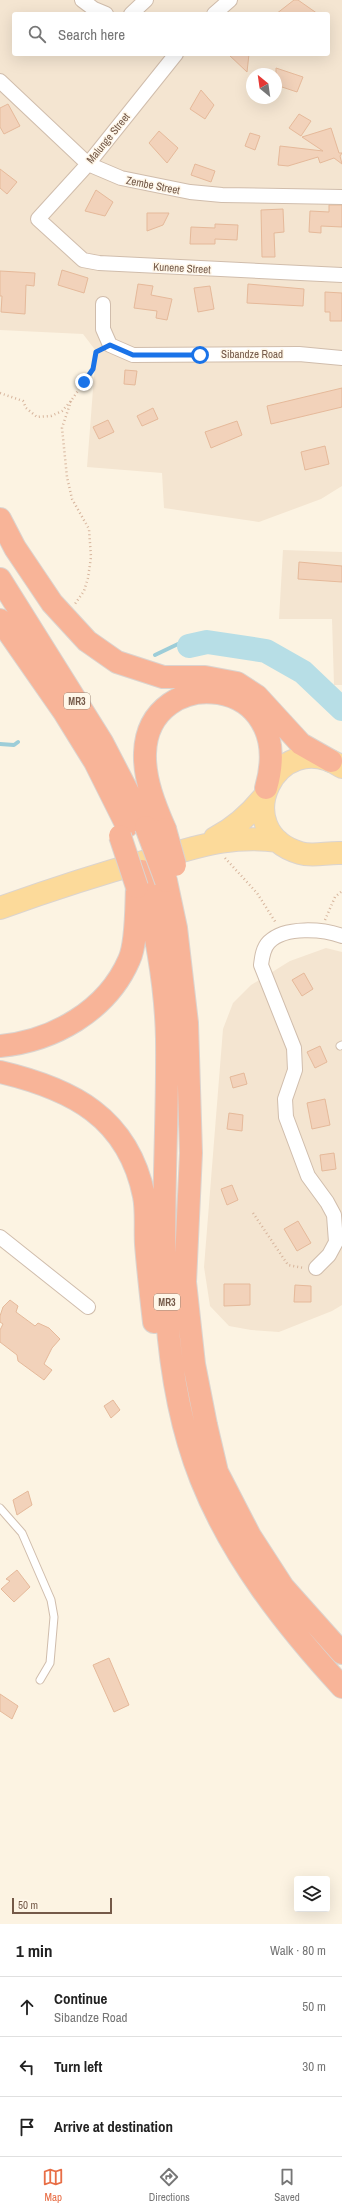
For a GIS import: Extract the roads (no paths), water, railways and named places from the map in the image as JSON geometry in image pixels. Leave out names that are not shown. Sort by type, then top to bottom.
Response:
[{"type":"highway","points":[[0,518],[15,548],[52,604],[87,641],[116,662],[163,677],[206,677],[237,683],[257,696],[301,744],[337,764]]},
{"type":"highway","name":"MR3","points":[[0,579],[102,742],[140,830]]},
{"type":"highway","name":"MR3","points":[[0,620],[64,712],[140,830],[171,873],[187,1023],[191,1153],[185,1282],[194,1364],[217,1472],[250,1536],[283,1587],[342,1653]]},
{"type":"highway","points":[[0,1046],[28,1042],[56,1032],[83,1017],[102,999],[118,979],[130,959],[140,879],[140,830],[153,798],[147,774],[147,735],[156,719],[168,706],[184,696],[203,691],[218,692],[247,704],[259,717],[269,735],[273,755],[272,769],[265,793]]},
{"type":"highway","name":"MR3","points":[[140,879],[158,942],[164,990],[167,1039],[164,1159],[166,1285],[172,1364],[186,1436],[201,1480],[227,1534],[262,1592],[342,1687]]},
{"type":"highway","points":[[0,1072],[26,1078],[73,1098],[101,1116],[116,1131],[126,1147],[136,1168],[144,1197],[147,1251],[160,1381],[184,1460],[198,1493],[227,1534]]},
{"type":"main road","points":[[198,847],[229,831],[248,816],[265,793],[273,776],[282,767],[293,761],[306,757],[319,757],[337,764]]},
{"type":"main road","points":[[265,793],[265,821],[278,841],[289,849],[302,854],[315,854],[338,850]]},
{"type":"main road","points":[[0,908],[80,880],[198,847],[236,838],[257,838],[278,841]]},
{"type":"street","points":[[82,0],[94,9],[101,12]]},
{"type":"street","points":[[133,12],[146,0]]},
{"type":"street","points":[[216,12],[230,0]]},
{"type":"street","name":"Malunge Street","points":[[38,219],[88,164],[174,56]]},
{"type":"street","name":"Zembe Street","points":[[0,81],[88,164],[121,178],[190,192],[222,195],[342,197]]},
{"type":"street","name":"Kunene Street","points":[[38,219],[83,260],[99,263],[342,275]]},
{"type":"street","name":"Sibandze Road","points":[[103,304],[103,329],[110,345],[133,355],[299,354],[342,358]]},
{"type":"street","points":[[316,1268],[329,1255],[336,1242],[337,1233],[334,1215],[328,1202],[308,1176],[285,1113],[285,1099],[294,1070],[295,1053],[261,965],[263,953],[270,942],[282,935],[308,929],[342,936]]},
{"type":"street","points":[[0,1237],[88,1307]]},
{"type":"lane","points":[[0,1508],[22,1533],[51,1600],[54,1617],[50,1663],[40,1680]]},
{"type":"waterway","points":[[189,646],[207,642],[266,651],[303,672],[342,709]]},
{"type":"waterway","points":[[155,655],[178,644],[189,646]]},
{"type":"waterway","points":[[0,744],[14,745],[18,742]]}]
